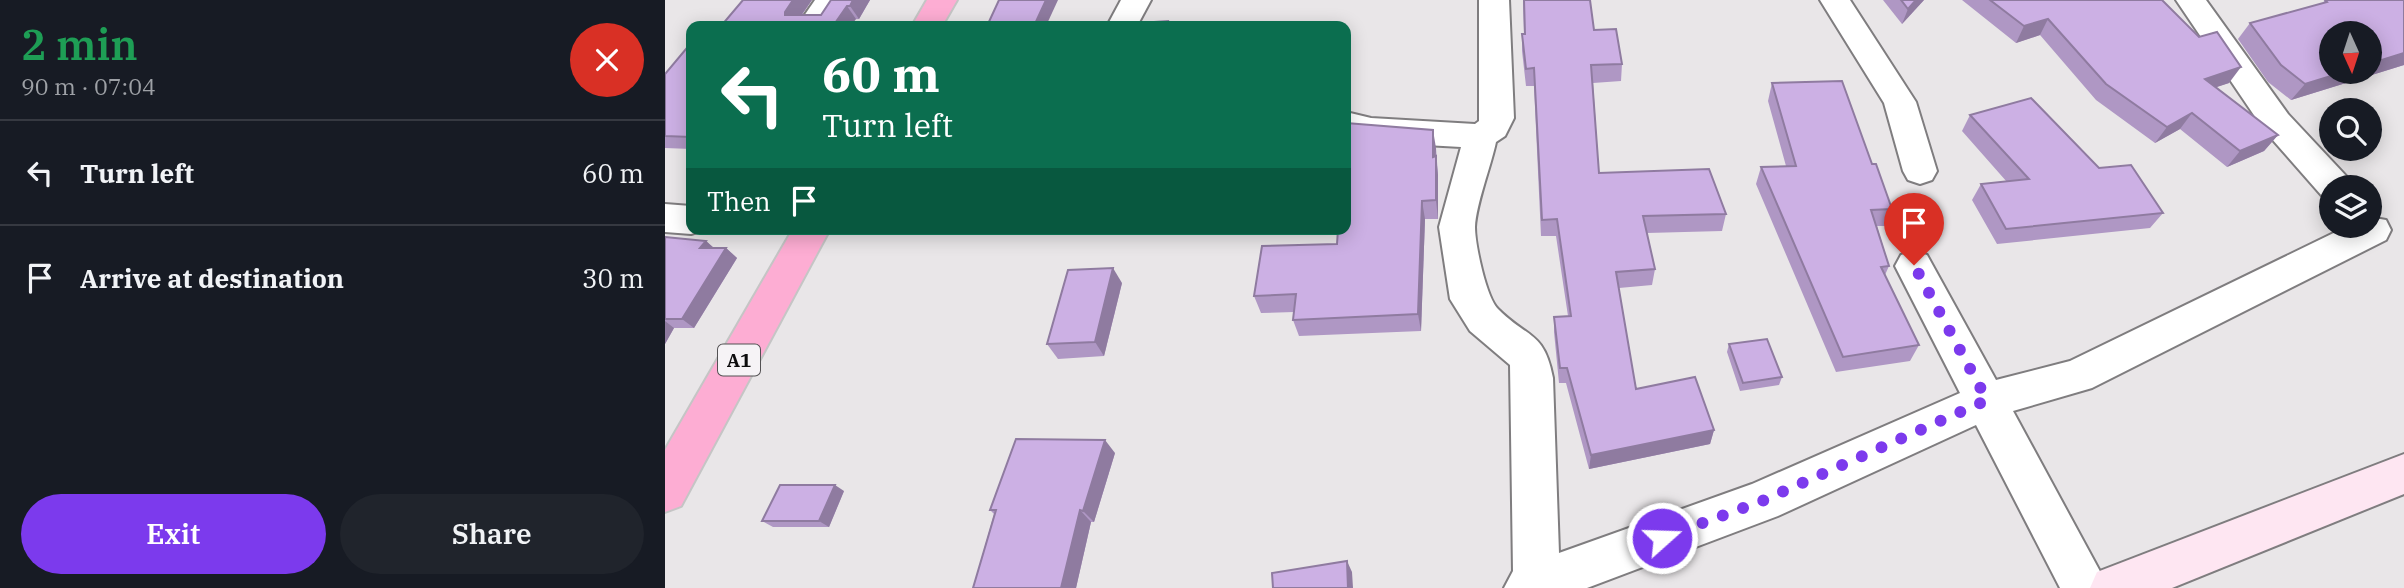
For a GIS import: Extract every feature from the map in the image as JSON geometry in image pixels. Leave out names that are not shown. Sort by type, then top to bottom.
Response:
[{"type":"highway","points":[[930,21],[941,0]]},
{"type":"highway","name":"A1","points":[[665,491],[809,235]]},
{"type":"street","points":[[816,21],[831,0]]},
{"type":"street","points":[[1125,21],[1136,0]]},
{"type":"street","points":[[1351,125],[1371,130],[1481,136],[1493,128],[1497,118],[1494,0]]},
{"type":"street","points":[[1835,0],[1900,102],[1920,171]]},
{"type":"street","points":[[2191,0],[2276,122],[2324,175]]},
{"type":"street","points":[[1481,136],[1457,227],[1469,299],[1484,320],[1529,357],[1533,378],[1533,586],[1762,501],[1987,400],[2078,376],[2365,238]]},
{"type":"street","points":[[665,218],[686,220]]},
{"type":"street","points":[[1914,265],[2085,588]]},
{"type":"street","points":[[2114,588],[2404,474]]},
{"type":"building","points":[[743,0],[793,0],[785,15],[821,15],[831,0],[853,0],[836,21],[725,21]]},
{"type":"building","points":[[999,0],[1046,0],[1036,21],[989,21]]},
{"type":"building","points":[[1524,0],[1590,0],[1594,30],[1616,29],[1622,64],[1591,65],[1599,173],[1709,169],[1726,214],[1643,216],[1655,269],[1616,272],[1636,389],[1695,377],[1714,430],[1591,455],[1567,368],[1560,368],[1554,317],[1571,316],[1557,219],[1542,220],[1534,68],[1526,69],[1522,34],[1525,34]]},
{"type":"building","points":[[1901,0],[1916,0],[1908,9]]},
{"type":"building","points":[[1990,0],[2162,0],[2199,37],[2217,32],[2241,67],[2205,79],[2278,135],[2240,151],[2192,113],[2167,127],[2106,84],[2048,19],[2024,26]]},
{"type":"building","points":[[2325,0],[2404,0],[2404,53],[2382,60],[2382,21],[2319,21],[2319,80],[2305,84],[2281,65],[2250,23],[2327,2]]},
{"type":"building","points":[[686,49],[686,137],[665,136],[665,74]]},
{"type":"building","points":[[1842,81],[1872,164],[1876,164],[1892,209],[1871,210],[1889,266],[1881,267],[1919,345],[1843,357],[1761,167],[1796,166],[1772,83]]},
{"type":"building","points":[[2031,98],[2099,168],[2131,165],[2163,213],[2006,229],[1981,184],[2029,179],[1970,115]]},
{"type":"building","points":[[1351,123],[1433,130],[1436,200],[1422,201],[1418,314],[1293,320],[1296,294],[1254,296],[1262,246],[1337,244],[1338,235],[1351,235]]},
{"type":"building","points":[[665,237],[706,241],[700,248],[726,248],[682,319],[665,319]]},
{"type":"building","points":[[1113,268],[1095,342],[1047,344],[1068,270]]},
{"type":"building","points":[[1767,339],[1782,377],[1743,383],[1729,344]]},
{"type":"building","points":[[1016,439],[1105,440],[1083,511],[1080,510],[1061,588],[973,588],[996,510],[990,510]]},
{"type":"building","points":[[780,485],[835,485],[819,521],[762,521]]},
{"type":"building","points":[[1347,561],[1348,588],[1273,588],[1272,573]]},
{"type":"route","points":[[1662,538],[1762,501],[1987,400],[1914,265]]}]
